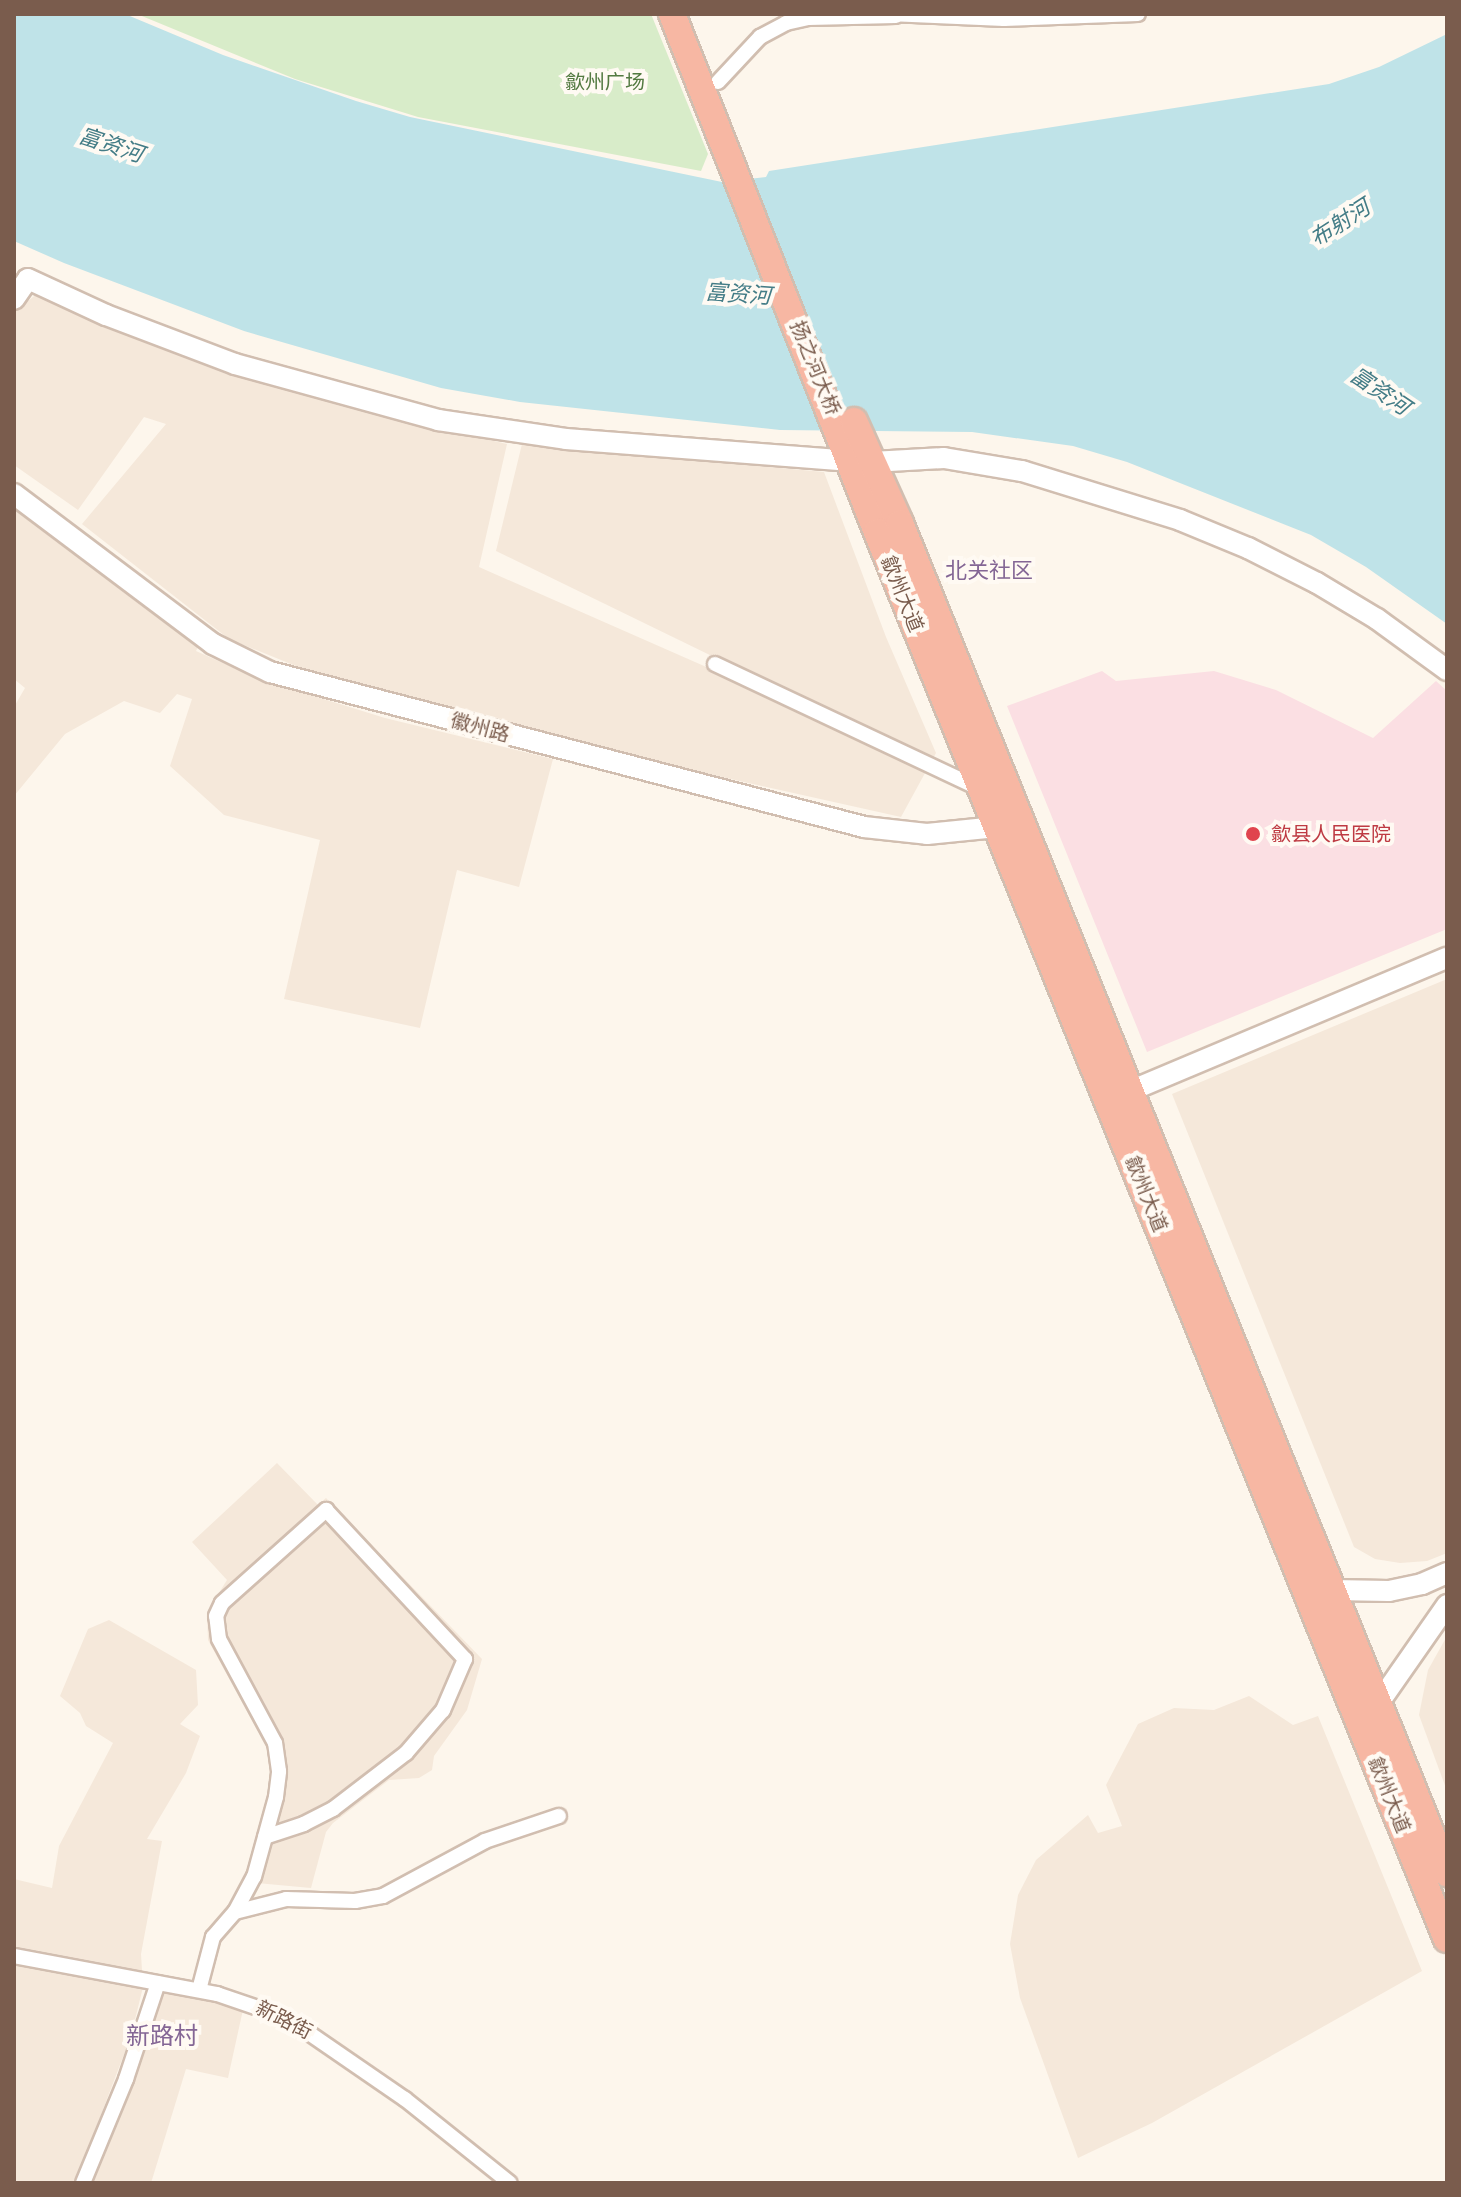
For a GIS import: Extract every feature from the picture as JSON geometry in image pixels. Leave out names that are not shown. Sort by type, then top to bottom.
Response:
[{"type":"highway","points":[[672,14],[736,150]]},
{"type":"highway","points":[[691,14],[718,82],[736,150]]},
{"type":"highway","name":"扬之河大桥","points":[[736,150],[858,453]]},
{"type":"highway","name":"歙州大道","points":[[858,453],[981,789],[1447,1939]]},
{"type":"highway","name":"歙州大道","points":[[858,453],[1130,1091],[1447,1873]]},
{"type":"street","points":[[718,82],[760,37],[786,23],[808,18],[895,15],[1051,19],[1138,14]]},
{"type":"street","points":[[14,299],[21,276],[148,332],[235,364],[438,420],[566,439],[944,458],[1022,471],[1169,516],[1248,548],[1317,583],[1377,619],[1447,670]]},
{"type":"street","name":"徽州路","points":[[14,494],[213,644],[270,672],[864,827],[927,834],[997,827]]},
{"type":"street","points":[[715,664],[981,789]]},
{"type":"street","points":[[1130,1091],[1447,958]]},
{"type":"street","points":[[199,1990],[213,1937],[235,1912],[254,1877],[265,1837],[276,1797],[277,1752],[219,1639],[216,1616],[222,1603],[326,1510],[465,1659],[443,1710],[406,1753],[333,1809],[304,1824],[265,1837]]},
{"type":"street","points":[[1332,1590],[1389,1591],[1422,1584],[1447,1573]]},
{"type":"street","points":[[1378,1704],[1447,1605]]},
{"type":"street","points":[[235,1912],[300,1897],[355,1901],[383,1896],[485,1841],[559,1816]]},
{"type":"street","name":"新路街","points":[[14,1956],[199,1990],[253,2004],[304,2026],[405,2099],[510,2183]]},
{"type":"street","points":[[83,2183],[126,2079],[158,1983]]},
{"type":"shaded area","points":[[38,293],[188,358],[341,406],[507,444],[479,567],[745,684],[755,677],[496,551],[522,444],[824,472],[886,637],[936,753],[901,817],[695,771],[313,673],[229,639],[82,524],[166,424],[144,417],[78,510],[14,465],[14,312]]},
{"type":"shaded area","points":[[14,509],[200,643],[196,651],[259,679],[385,718],[553,759],[519,887],[457,870],[420,1028],[284,999],[320,840],[224,815],[170,766],[192,699],[177,694],[160,713],[124,701],[65,734],[14,796],[14,707],[25,688],[14,679]]},
{"type":"shaded area","name":"歙县人民医院","points":[[1102,671],[1116,681],[1214,671],[1276,690],[1373,738],[1436,681],[1447,691],[1447,929],[1147,1052],[1007,706]]},
{"type":"shaded area","points":[[1447,979],[1447,1553],[1427,1561],[1400,1563],[1375,1559],[1354,1547],[1172,1094]]},
{"type":"shaded area","points":[[277,1463],[318,1505],[326,1498],[482,1659],[467,1710],[434,1756],[432,1770],[419,1778],[389,1780],[333,1823],[326,1832],[311,1888],[247,1882],[272,1774],[267,1748],[208,1640],[207,1612],[227,1580],[192,1542]]},
{"type":"shaded area","points":[[109,1620],[196,1670],[198,1705],[180,1724],[200,1736],[186,1773],[147,1839],[162,1841],[141,1954],[143,1987],[131,2036],[75,2183],[14,2183],[14,1879],[52,1888],[59,1846],[113,1743],[86,1726],[80,1713],[60,1696],[88,1629]]},
{"type":"shaded area","points":[[1447,1636],[1447,1791],[1419,1715],[1428,1670]]},
{"type":"shaded area","points":[[1249,1696],[1293,1725],[1318,1716],[1422,1971],[1152,2123],[1078,2158],[1020,1998],[1010,1944],[1018,1895],[1036,1860],[1088,1815],[1098,1833],[1122,1826],[1106,1785],[1138,1724],[1174,1708],[1214,1710]]},
{"type":"shaded area","points":[[160,1987],[244,2005],[228,2078],[186,2069],[151,2183],[87,2183]]},
{"type":"green space","name":"歙州广场","points":[[137,14],[651,14],[708,154],[701,171],[418,117],[295,79]]},
{"type":"water","points":[[14,14],[125,14],[223,55],[410,117],[722,182],[766,177],[769,171],[1329,84],[1379,67],[1447,34],[1447,624],[1366,567],[1311,535],[1127,462],[1073,446],[972,432],[780,430],[520,402],[441,388],[244,331],[64,263],[14,241]]},
{"type":"place","name":"歙县人民医院","points":[[1253,834]]},
{"type":"district","name":"北关社区","points":[[989,571]]},
{"type":"district","name":"新路村","points":[[162,2037]]},
{"type":"water label","name":"富资河","points":[[111,145]]},
{"type":"water label","name":"布射河","points":[[1340,223]]},
{"type":"water label","name":"富资河","points":[[738,294]]},
{"type":"water label","name":"富资河","points":[[1380,391]]}]
